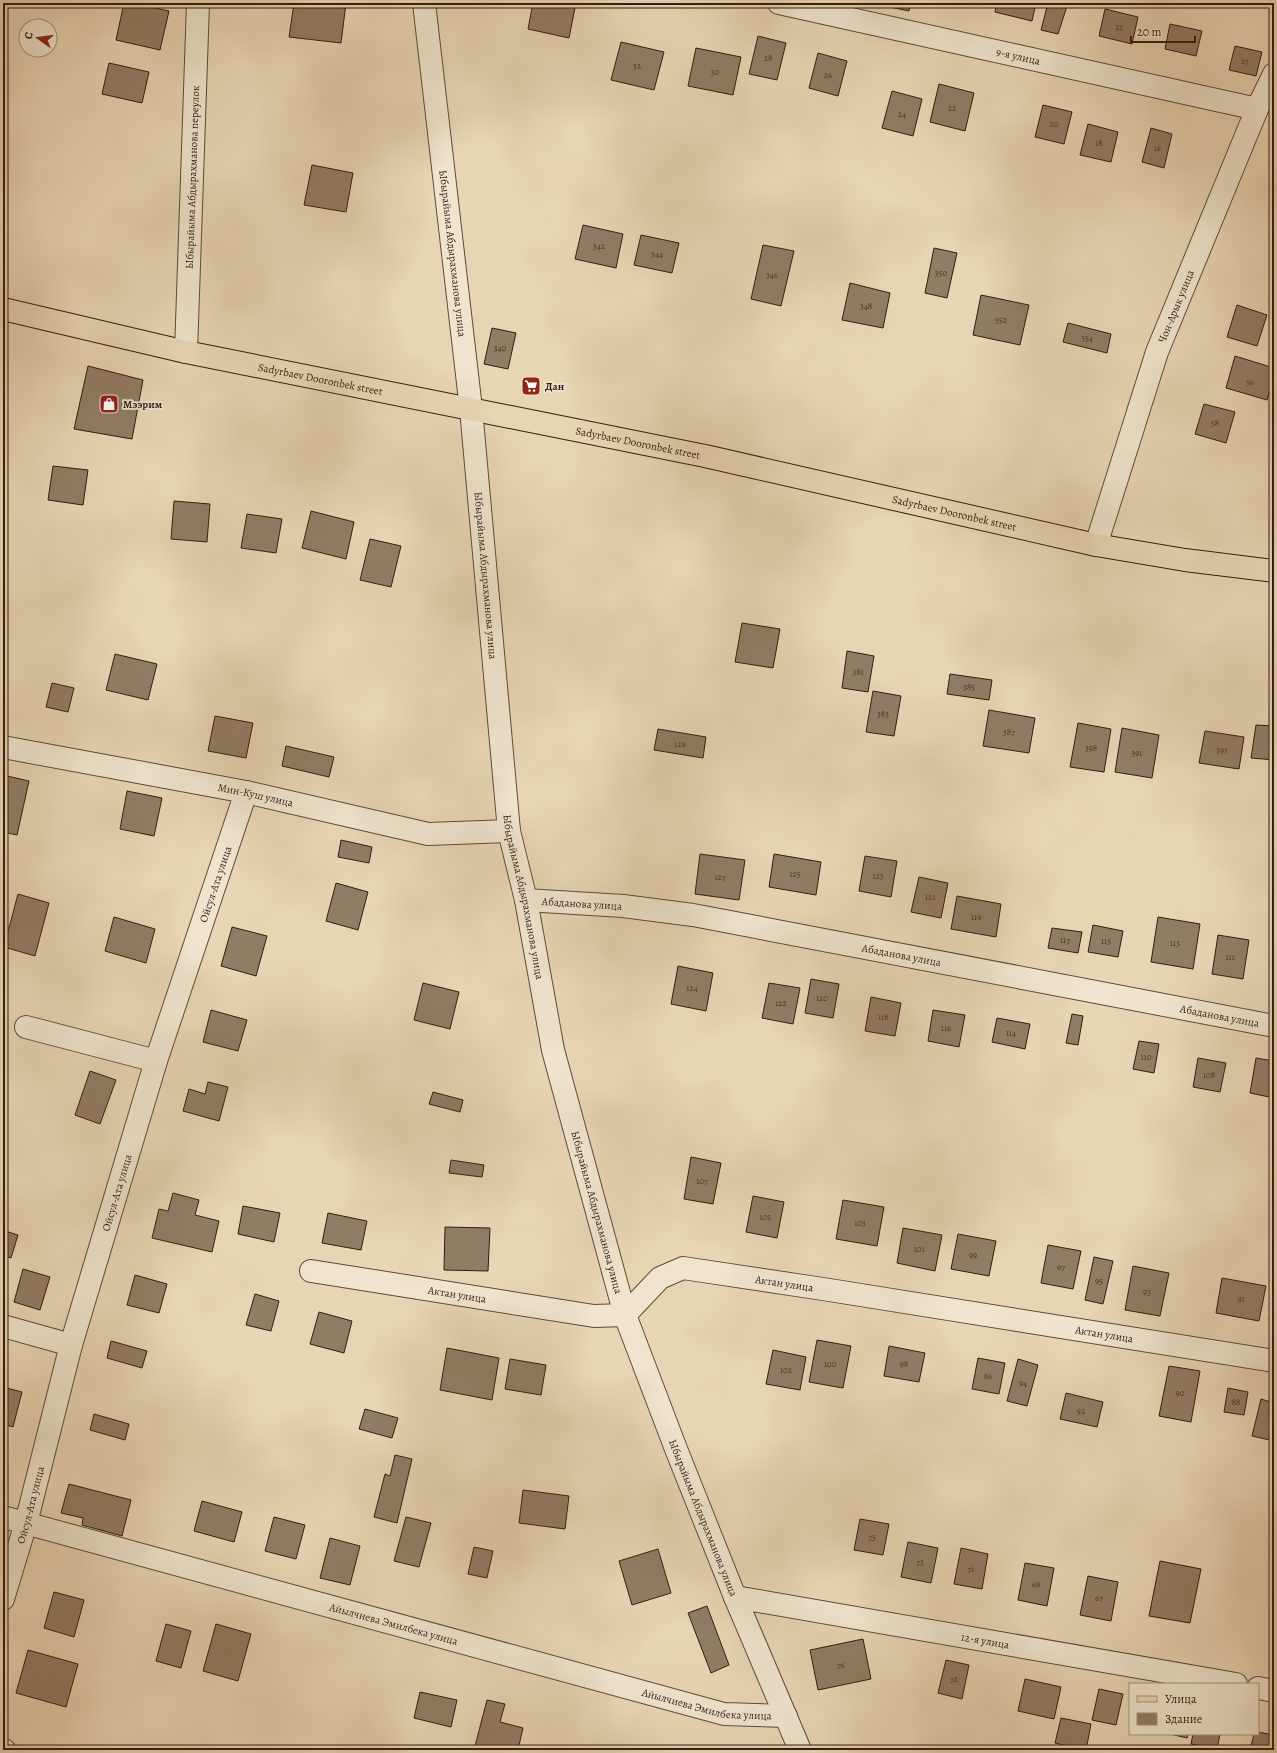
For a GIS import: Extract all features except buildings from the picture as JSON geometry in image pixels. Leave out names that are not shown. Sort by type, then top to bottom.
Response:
[{"type":"main road","name":"Sadyrbaev Dooronbek street","points":[[3,309],[186,352],[705,456],[1096,545],[1185,560],[1274,571]]},
{"type":"street","name":"Ыбырайыма Абдырахманова переулок","points":[[186,352],[198,3]]},
{"type":"street","name":"Ыбырайыма Абдырахманова улица","points":[[424,3],[471,409],[509,831],[526,900],[553,1050],[625,1315],[735,1597],[800,1750]]},
{"type":"street","name":"9-я улица","points":[[779,3],[1257,109]]},
{"type":"street","name":"Чон-Арык улица","points":[[1096,545],[1157,352],[1257,109],[1274,74]]},
{"type":"street","name":"Мин-Куш улица","points":[[3,747],[246,792],[428,834],[509,831]]},
{"type":"street","name":"Ойсул-Ата улица","points":[[3,1599],[26,1523],[71,1345],[156,1061],[246,792]]},
{"type":"street","name":"Абаданова улица","points":[[526,900],[623,906],[693,915],[1274,1026]]},
{"type":"street","points":[[26,1027],[156,1061]]},
{"type":"street","name":"Актан улица","points":[[311,1271],[594,1316],[625,1315],[660,1278],[683,1268],[1274,1361]]},
{"type":"street","points":[[3,1326],[71,1345]]},
{"type":"street","name":"Айылчиева Эмилбека улица","points":[[3,1516],[724,1714],[786,1716]]},
{"type":"street","name":"12-я улица","points":[[735,1597],[1230,1683]]},
{"type":"street","points":[[1259,1688],[1274,1691]]},
{"type":"place","name":"Дан","points":[[531,386]]},
{"type":"place","name":"Мээрим","points":[[109,404]]}]
